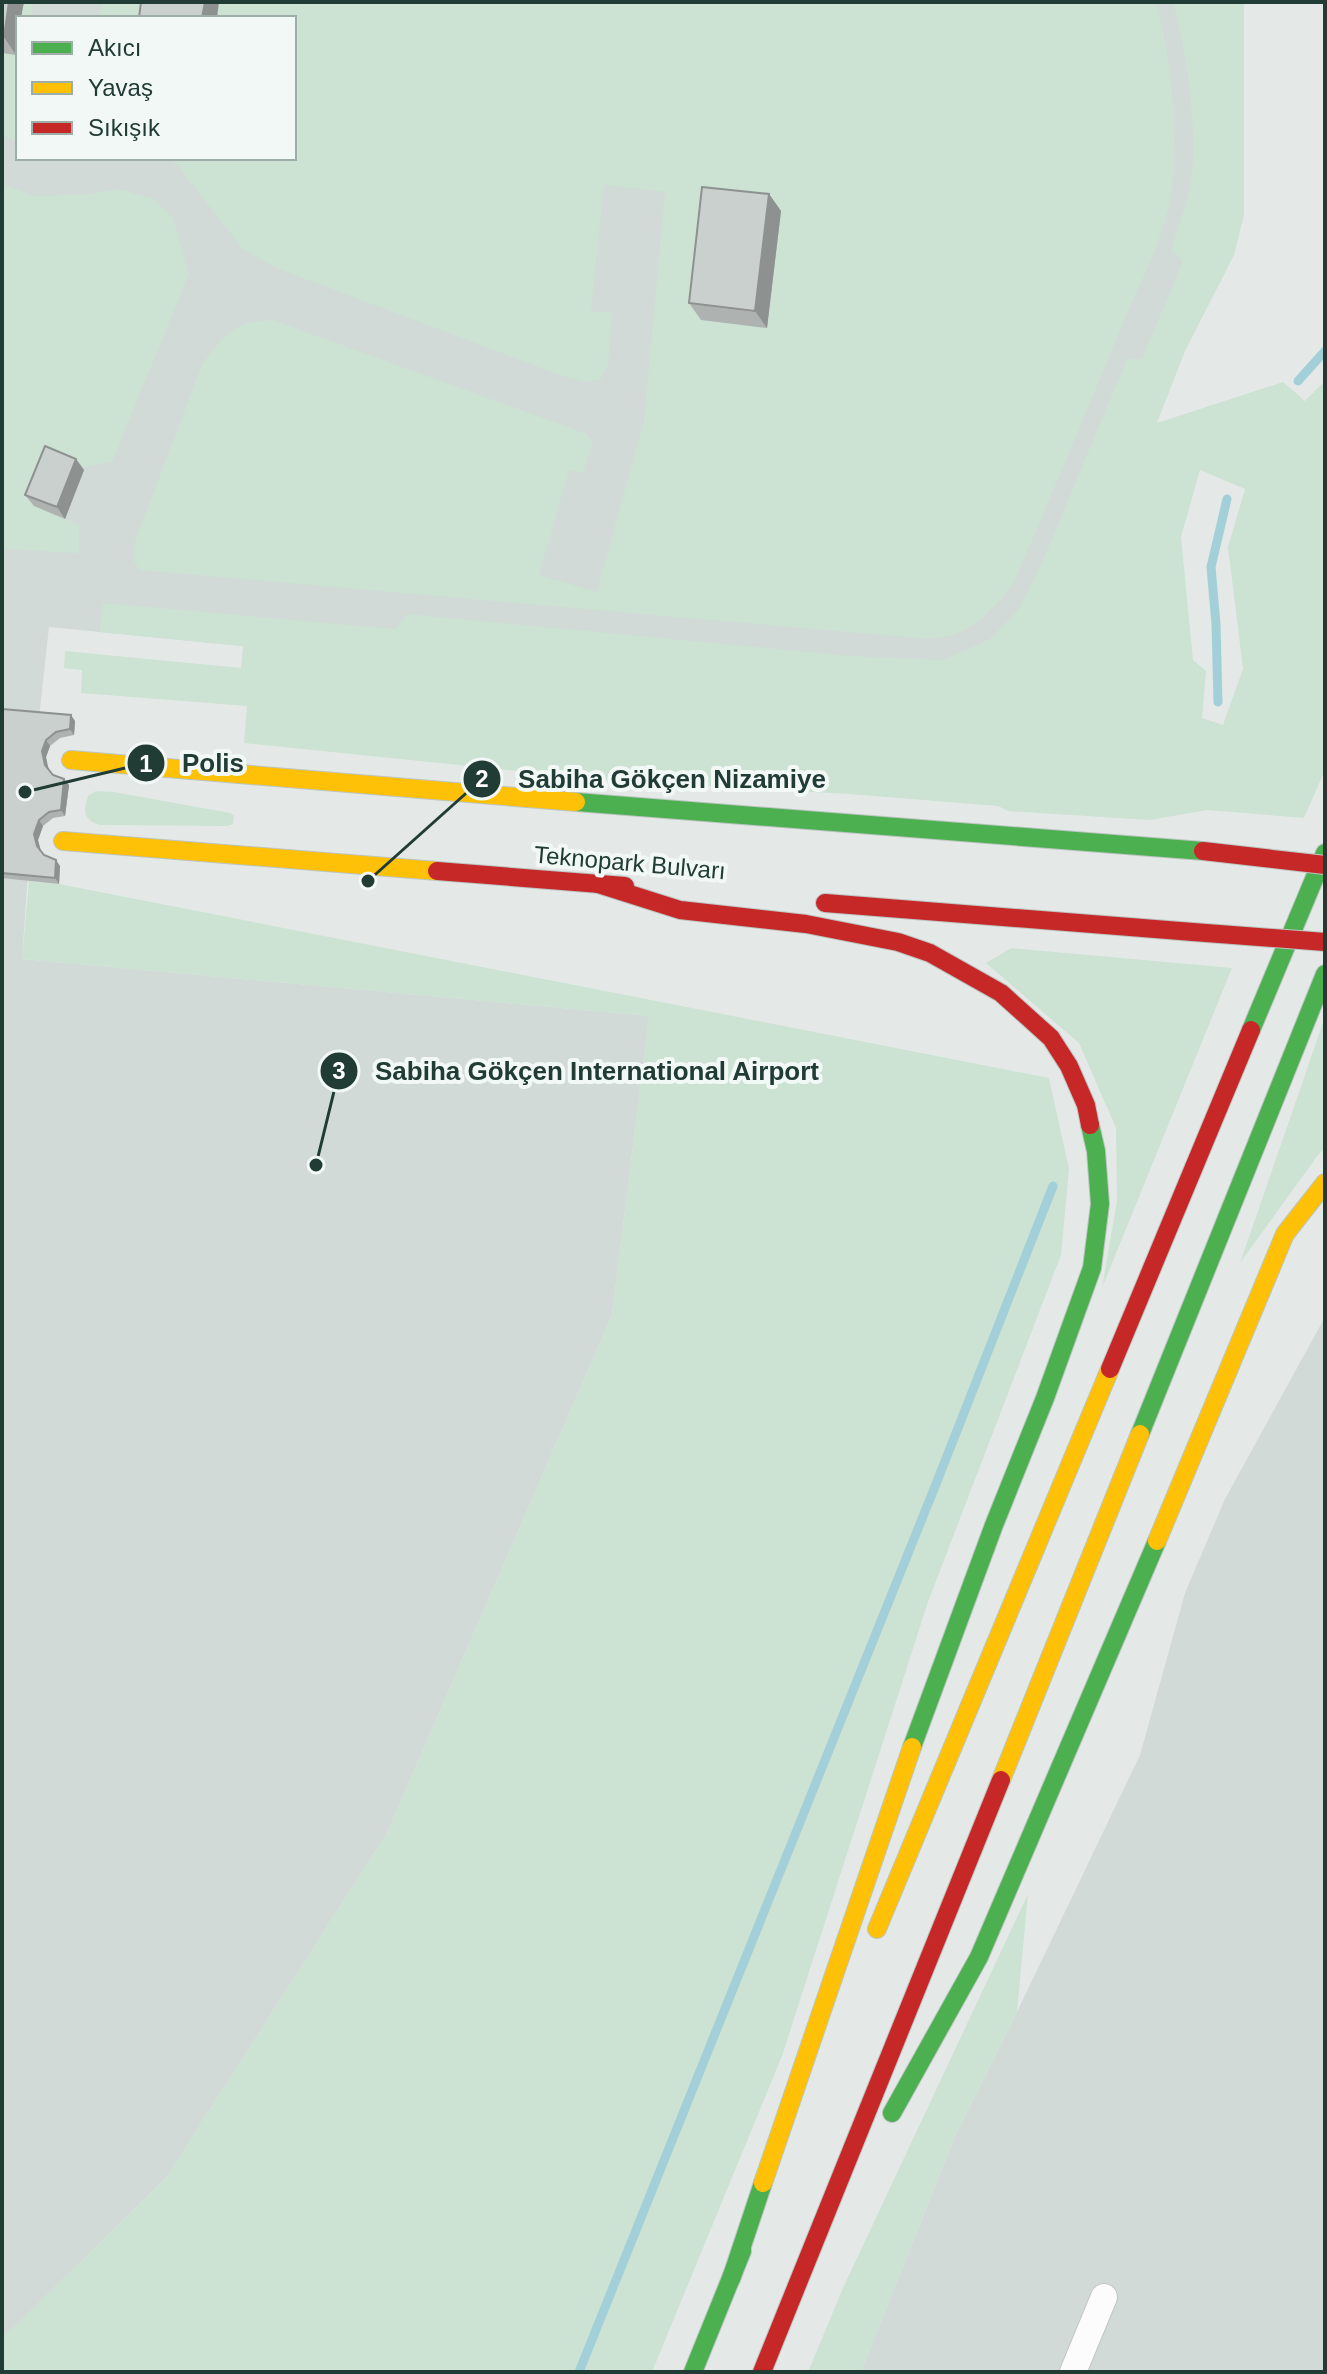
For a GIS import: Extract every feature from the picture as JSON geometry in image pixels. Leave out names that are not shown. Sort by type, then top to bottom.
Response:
[{"type":"highway","points":[[71,760],[698,813],[1203,851],[1325,865]]},
{"type":"highway","name":"Teknopark Bulvarı","points":[[63,841],[676,891]]},
{"type":"highway","points":[[872,1941],[1325,853]]},
{"type":"highway","points":[[598,884],[680,910],[806,924],[898,942],[930,953],[967,972],[1001,993],[1051,1038],[1069,1066],[1086,1105],[1096,1151],[1100,1204],[1092,1268],[896,1789],[731,2279]]},
{"type":"highway","points":[[801,901],[1325,942]]},
{"type":"highway","points":[[762,2372],[1325,974]]},
{"type":"highway","points":[[803,2273],[979,1957],[1084,1716],[1285,1234],[1325,1183]]},
{"type":"highway","points":[[693,2372],[835,2029]]},
{"type":"street","points":[[1073,2372],[1104,2297]]},
{"type":"shaded area","points":[[2,2],[1213,2],[1211,247],[1029,668],[280,650],[49,627],[39,718],[22,959],[649,1016],[612,1315],[387,1833],[166,2178],[2,2339]]},
{"type":"shaded area","points":[[1325,1317],[1325,2372],[861,2372],[956,2134],[1140,1755],[1185,1593],[1225,1499]]},
{"type":"green space","points":[[2,2],[33,2],[32,16],[16,16],[16,142],[2,135]]},
{"type":"green space","points":[[102,2],[1156,2],[1173,101],[1174,152],[1170,200],[1149,263],[1014,582],[982,618],[954,634],[927,639],[139,570],[133,559],[134,544],[202,365],[216,345],[231,332],[248,323],[273,320],[587,434],[593,443],[583,473],[569,470],[539,575],[597,592],[644,420],[665,192],[604,185],[591,311],[612,313],[608,366],[600,380],[584,382],[557,374],[274,267],[242,248],[171,160],[296,160],[296,16],[99,16]]},
{"type":"green space","points":[[1173,2],[1244,2],[1244,215],[1234,255],[1185,351],[1157,423],[1283,382],[1305,401],[1325,381],[1325,770],[1304,818],[1207,810],[1150,820],[1008,811],[998,806],[849,794],[624,782],[244,743],[247,706],[81,693],[82,670],[64,668],[65,651],[241,668],[243,646],[99,632],[103,603],[395,629],[407,614],[851,656],[943,660],[990,639],[1018,610],[1044,558],[1127,359],[1142,359],[1183,261],[1171,250],[1191,182],[1193,132]],"holes":[[[1200,470],[1245,489],[1228,547],[1243,669],[1223,725],[1202,718],[1206,671],[1193,660],[1181,537]]]},
{"type":"green space","points":[[2,184],[34,196],[91,194],[119,189],[154,199],[173,218],[189,274],[112,462],[77,468],[33,505],[79,525],[79,553],[2,549]]},
{"type":"green space","points":[[96,791],[230,813],[234,816],[233,824],[100,825],[87,818],[85,810],[88,796]]},
{"type":"green space","points":[[29,881],[59,884],[1049,1078],[1069,1169],[1061,1255],[928,1602],[782,2056],[652,2372],[2,2372],[2,2339],[166,2178],[387,1833],[612,1315],[649,1016],[22,959]]},
{"type":"green space","points":[[1011,948],[1232,968],[1102,1288],[1117,1201],[1116,1128],[1079,1043],[986,963]]},
{"type":"green space","points":[[1325,1017],[1325,1148],[1240,1263]]},
{"type":"green space","points":[[1028,1894],[1017,2012],[956,2134],[861,2372],[808,2372],[843,2288]]},
{"type":"building","points":[[2,2],[9,2],[4,37],[2,37]]},
{"type":"building","points":[[141,2],[205,2],[202,16],[139,16]]},
{"type":"building","points":[[702,187],[769,194],[755,311],[689,303]]},
{"type":"building","points":[[45,446],[76,459],[57,507],[25,495]]},
{"type":"building","points":[[2,709],[71,715],[70,729],[56,732],[46,740],[42,751],[45,765],[53,775],[64,779],[61,810],[49,812],[39,820],[34,834],[37,846],[44,855],[56,860],[55,878],[2,873]]},
{"type":"waterway","points":[[1298,381],[1325,351]]},
{"type":"waterway","points":[[1218,702],[1211,567],[1227,499]]},
{"type":"waterway","points":[[579,2372],[1053,1186]]},
{"type":"traffic: fast","points":[[576,802],[1203,851]]},
{"type":"traffic: fast","points":[[1251,1030],[1325,853]]},
{"type":"traffic: fast","points":[[1140,1434],[1325,974]]},
{"type":"traffic: fast","points":[[912,1747],[1092,1268],[1100,1204],[1096,1151],[1090,1125]]},
{"type":"traffic: fast","points":[[892,2113],[979,1957],[1157,1541]]},
{"type":"traffic: fast","points":[[731,2279],[763,2183]]},
{"type":"traffic: fast","points":[[693,2372],[742,2251]]},
{"type":"traffic: slow","points":[[71,760],[576,802]]},
{"type":"traffic: slow","points":[[63,841],[437,871]]},
{"type":"traffic: slow","points":[[1157,1541],[1285,1234],[1325,1183]]},
{"type":"traffic: slow","points":[[877,1929],[1110,1369]]},
{"type":"traffic: slow","points":[[1001,1780],[1140,1434]]},
{"type":"traffic: slow","points":[[763,2183],[912,1747]]},
{"type":"traffic: jam","points":[[1203,851],[1325,865]]},
{"type":"traffic: jam","points":[[437,871],[625,886]]},
{"type":"traffic: jam","points":[[598,884],[680,910],[806,924],[898,942],[930,953],[1001,993],[1051,1038],[1069,1066],[1086,1105],[1090,1125]]},
{"type":"traffic: jam","points":[[825,903],[1193,932]]},
{"type":"traffic: jam","points":[[1193,932],[1325,942]]},
{"type":"traffic: jam","points":[[1110,1369],[1251,1030]]},
{"type":"traffic: jam","points":[[762,2372],[1001,1780]]},
{"type":"place","name":"Polis","points":[[25,792]]},
{"type":"place","name":"Sabiha Gökçen Nizamiye","points":[[368,881]]},
{"type":"place","name":"Sabiha Gökçen International Airport","points":[[316,1165]]}]
